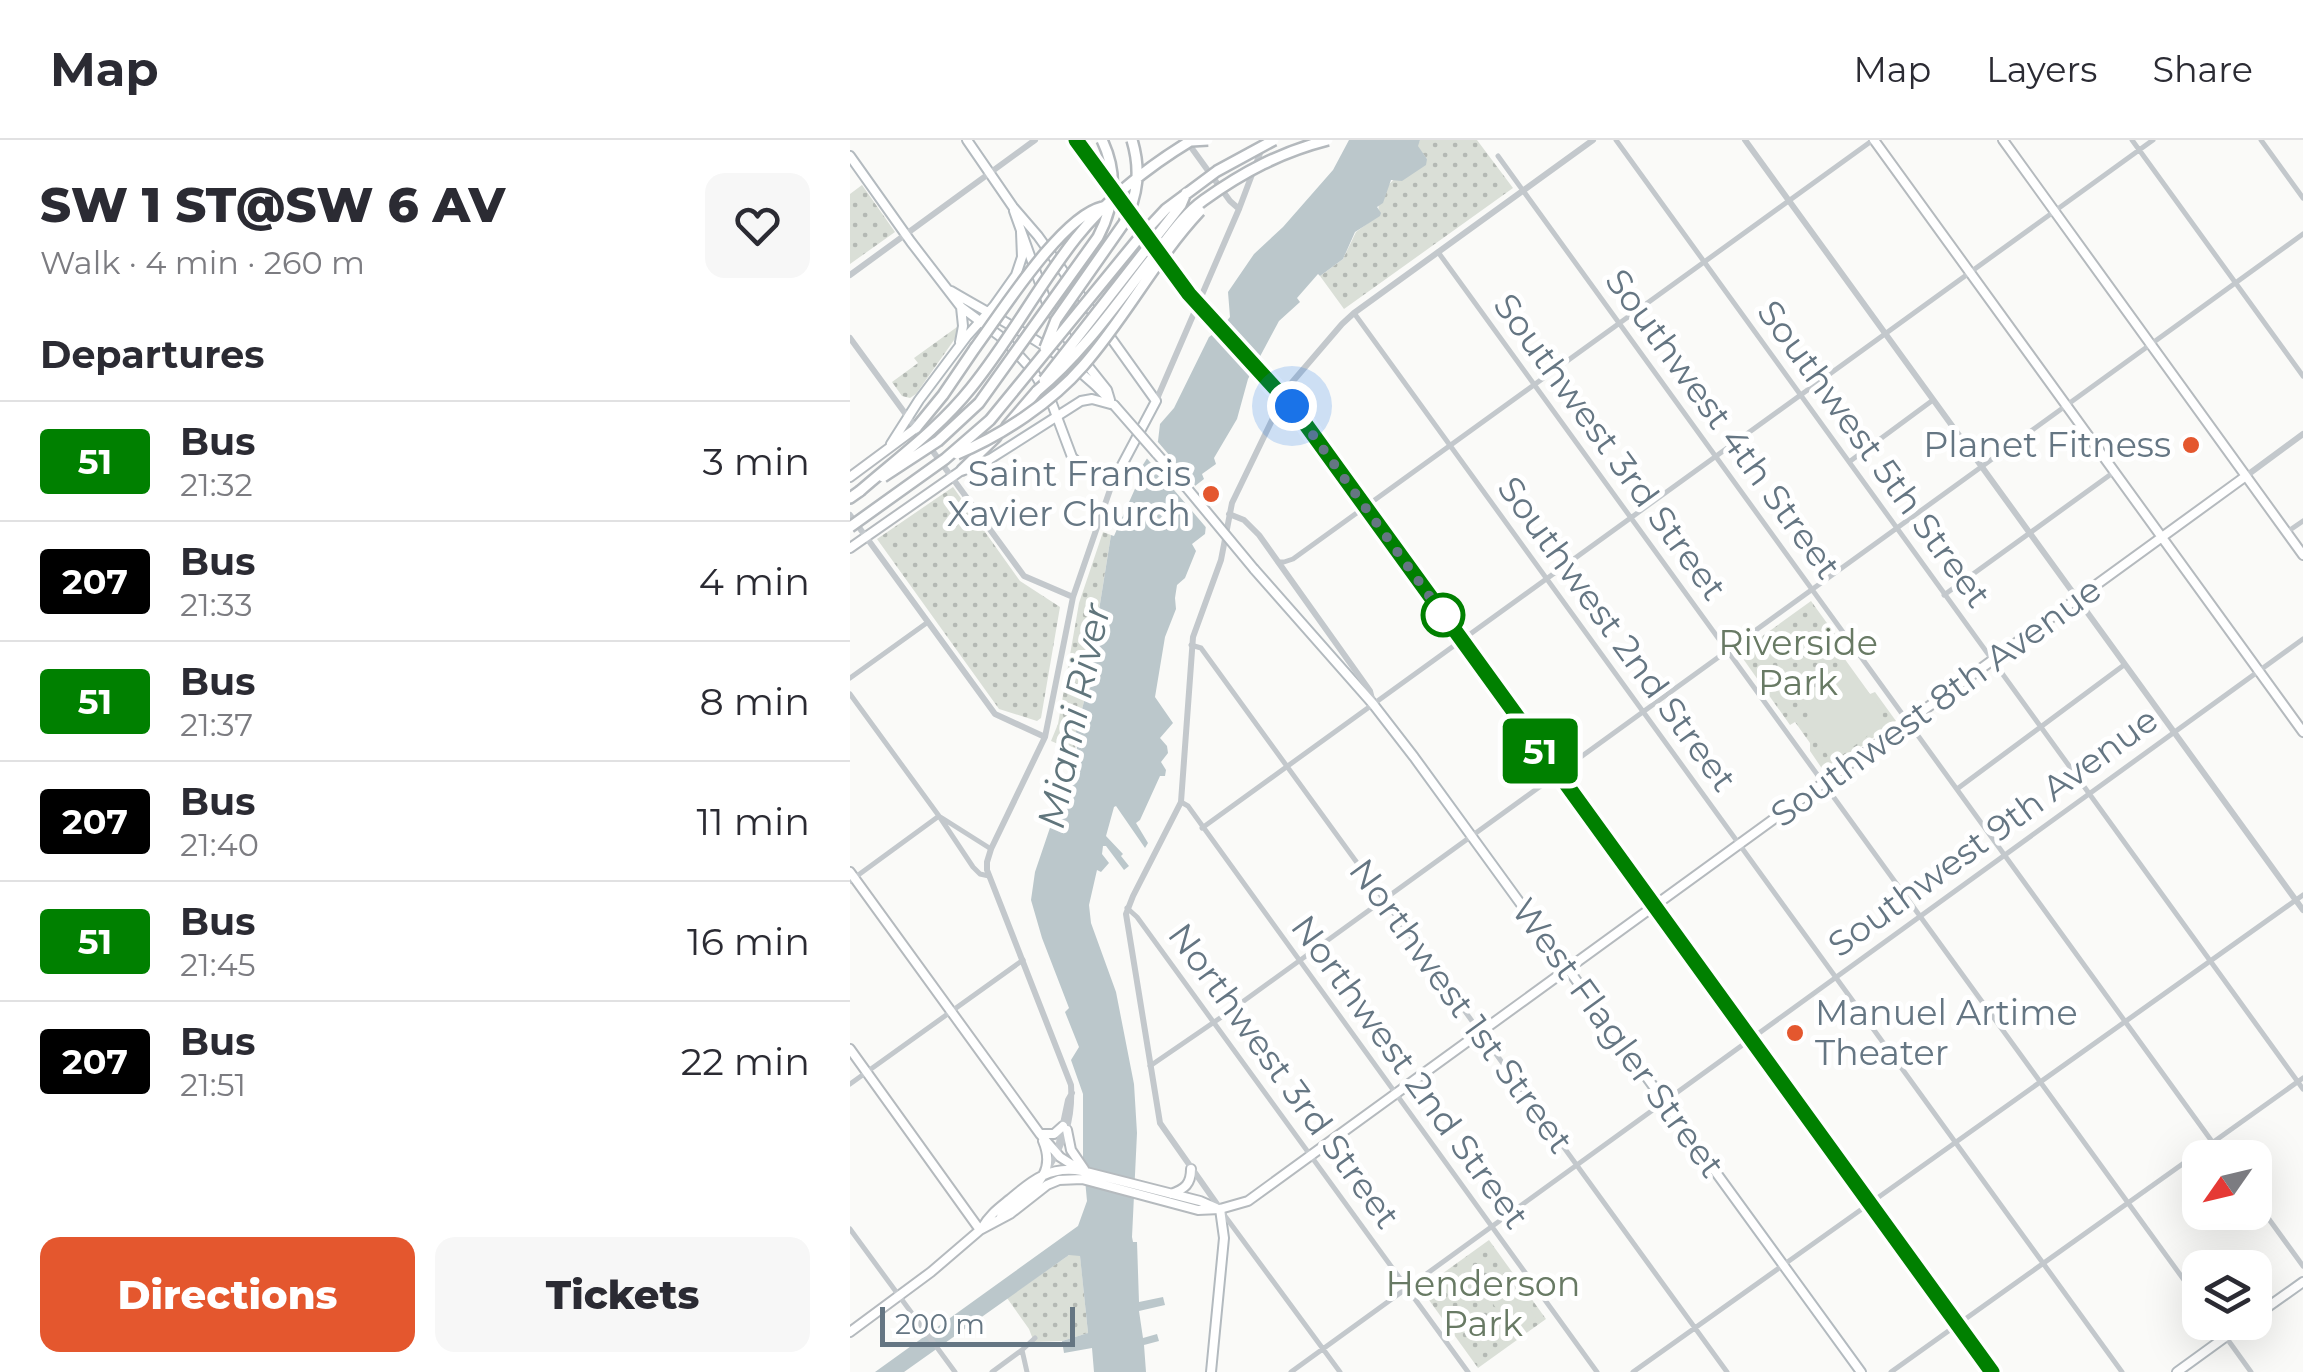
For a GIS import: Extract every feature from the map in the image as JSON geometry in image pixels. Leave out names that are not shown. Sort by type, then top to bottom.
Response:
[{"type":"highway","points":[[850,498],[915,458],[970,412],[1098,237],[1113,194],[1112,170],[1102,140]]},
{"type":"highway","points":[[1043,356],[1056,320],[1132,205],[1138,170],[1132,140]]},
{"type":"highway","points":[[860,491],[937,425],[968,392],[1064,254],[1105,207],[1187,140],[1208,140]]},
{"type":"highway","points":[[850,527],[945,459],[990,420],[1166,209],[1217,171],[1274,140]]},
{"type":"highway","points":[[1038,390],[1090,336],[1178,226],[1204,200],[1251,168],[1286,152],[1328,140]]},
{"type":"highway","points":[[962,470],[1038,390],[1181,205],[1186,193]]},
{"type":"highway","points":[[945,459],[976,446],[1063,386],[1098,348],[1212,195]]},
{"type":"highway","points":[[916,428],[1052,246],[1090,210],[1105,207]]},
{"type":"main road","name":"West Flagler Street","points":[[967,140],[1156,401]]},
{"type":"main road","points":[[1076,140],[1189,294],[1292,406],[1992,1372]]},
{"type":"main road","points":[[1874,140],[2303,732]]},
{"type":"main road","points":[[2003,140],[2303,555]]},
{"type":"main road","points":[[850,156],[961,306],[1022,357],[1046,391],[1076,461],[1112,484],[1156,401]]},
{"type":"main road","name":"West Flagler Street","points":[[1013,207],[1048,306],[1112,403]]},
{"type":"main road","points":[[886,450],[959,346],[1016,275],[1022,253],[1021,232]]},
{"type":"main road","name":"West Flagler Street","points":[[947,289],[1064,359],[1112,403],[1373,704],[1860,1372]]},
{"type":"main road","points":[[959,346],[961,306]]},
{"type":"main road","points":[[850,548],[962,470],[990,458],[1080,401],[1112,403]]},
{"type":"main road","points":[[1043,425],[1054,426],[1062,434]]},
{"type":"main road","points":[[850,477],[916,428]]},
{"type":"main road","name":"Southwest 8th Avenue","points":[[1220,1209],[1248,1201],[1311,1156],[2246,476]]},
{"type":"main road","points":[[851,877],[1040,1134],[1082,1179],[1157,1195],[1171,1194],[1220,1209]]},
{"type":"main road","points":[[850,1049],[980,1230]]},
{"type":"main road","points":[[850,1332],[980,1230],[1048,1186],[1069,1166],[1070,1146],[1065,1128],[1054,1134],[1040,1134]]},
{"type":"main road","points":[[998,1220],[1045,1174],[1048,1156],[1040,1134]]},
{"type":"main road","points":[[980,1230],[988,1217],[1028,1184],[1069,1166],[1198,1210],[1220,1209]]},
{"type":"main road","points":[[1171,1194],[1185,1188],[1190,1169]]},
{"type":"main road","points":[[1211,1372],[1224,1238],[1220,1209]]},
{"type":"main road","points":[[2272,1304],[2303,1282]]},
{"type":"main road","points":[[2177,1372],[2221,1340]]},
{"type":"street","points":[[850,274],[1034,140]]},
{"type":"street","points":[[1187,140],[1239,209]]},
{"type":"street","points":[[1156,401],[1266,140]]},
{"type":"street","points":[[1340,1372],[1160,1123],[1127,926],[1128,908],[1181,802],[1192,645],[1221,560],[1235,494],[1288,388],[1354,313],[1593,140]]},
{"type":"street","name":"Southwest 5th Street","points":[[1616,140],[2301,1080],[2303,1089]]},
{"type":"street","points":[[1745,140],[2124,665],[2299,898],[2303,910]]},
{"type":"street","points":[[1278,562],[1293,559],[1874,140]]},
{"type":"street","points":[[2132,140],[2303,376]]},
{"type":"street","points":[[1202,828],[2153,140]]},
{"type":"street","points":[[2261,140],[2303,198]]},
{"type":"street","name":"Southwest 4th Street","points":[[1498,156],[2212,1140]]},
{"type":"street","points":[[1150,1066],[2303,234]]},
{"type":"street","name":"Southwest 3rd Street","points":[[1438,252],[2182,1278]]},
{"type":"street","name":"Southwest 2nd Street","points":[[1354,313],[2122,1372]]},
{"type":"street","points":[[850,338],[1024,576],[1073,597]]},
{"type":"street","points":[[1848,462],[1933,400]]},
{"type":"street","name":"Southwest 8th Avenue","points":[[2246,476],[2303,434]]},
{"type":"street","points":[[1944,594],[2114,472]]},
{"type":"street","points":[[1045,1174],[1061,1150],[1072,1093],[1070,1082],[987,862],[1045,737],[1073,597],[1112,484]]},
{"type":"street","name":"West Flagler Street","points":[[1229,514],[1253,528],[1370,691],[1373,704]]},
{"type":"street","points":[[850,515],[994,714],[1045,737]]},
{"type":"street","points":[[2287,532],[2303,521]]},
{"type":"street","points":[[850,678],[928,622]]},
{"type":"street","name":"Southwest 9th Avenue","points":[[1291,1372],[2303,639]]},
{"type":"street","name":"Northwest 1st Street","points":[[1192,645],[1201,648],[1727,1372]]},
{"type":"street","points":[[1956,789],[2124,665]]},
{"type":"street","points":[[850,694],[973,867],[990,876]]},
{"type":"street","name":"Northwest 2nd Street","points":[[1181,802],[1188,806],[1598,1372]]},
{"type":"street","points":[[939,816],[990,849]]},
{"type":"street","points":[[851,877],[939,816]]},
{"type":"street","points":[[973,867],[987,862]]},
{"type":"street","points":[[1633,1372],[2299,898]]},
{"type":"street","name":"Northwest 3rd Street","points":[[1128,908],[1138,916],[1468,1372]]},
{"type":"street","points":[[850,1084],[1023,960]]},
{"type":"street","points":[[2216,1140],[2301,1080]]},
{"type":"street","points":[[1891,1372],[2182,1165]]},
{"type":"street","points":[[2272,1223],[2303,1266]]},
{"type":"street","points":[[850,1228],[955,1372]]},
{"type":"street","points":[[992,1372],[1036,1338]]},
{"type":"street","points":[[2227,1340],[2252,1372]]},
{"type":"street","points":[[1022,1350],[1026,1372]]},
{"type":"green space","points":[[1420,140],[1477,140],[1513,188],[1344,309],[1320,276],[1343,259],[1356,232],[1379,215],[1386,188],[1427,159],[1417,146]]},
{"type":"green space","points":[[862,185],[895,232],[850,264],[850,194]]},
{"type":"green space","points":[[957,327],[954,340],[916,394],[910,398],[902,396],[892,382],[918,363],[914,358]]},
{"type":"green space","points":[[953,487],[1020,581],[1060,607],[1041,718],[1037,721],[999,709],[877,539]]},
{"type":"green space","points":[[1103,532],[1111,535],[1085,698],[1074,738],[1076,751],[1051,741],[1058,724],[1079,603]]},
{"type":"green space","name":"Riverside Park","points":[[1811,601],[1840,641],[1839,651],[1870,694],[1875,692],[1896,721],[1825,773],[1795,722],[1790,725],[1739,653]]},
{"type":"green space","points":[[1844,662],[1882,709],[1879,727],[1833,762],[1808,729],[1808,706]]},
{"type":"green space","name":"Henderson Park","points":[[1489,1240],[1546,1319],[1478,1368],[1421,1289]]},
{"type":"green space","points":[[1069,1255],[1080,1255],[1088,1333],[1062,1341],[1034,1342],[1007,1298]]},
{"type":"green space","points":[[1512,1285],[1536,1318],[1514,1334],[1491,1301]]},
{"type":"shaded area","points":[[1349,140],[1420,140],[1418,146],[1427,159],[1426,165],[1402,181],[1391,180],[1383,203],[1377,207],[1380,216],[1355,232],[1343,259],[1318,274],[1297,298],[1300,302],[1279,321],[1248,379],[1237,419],[1214,458],[1216,464],[1202,474],[1204,479],[1195,486],[1205,534],[1192,544],[1196,551],[1185,578],[1177,585],[1176,609],[1165,637],[1155,697],[1173,723],[1160,738],[1168,753],[1161,762],[1165,776],[1160,776],[1136,823],[1148,843],[1145,848],[1114,807],[1106,836],[1129,866],[1124,870],[1103,846],[1102,854],[1109,863],[1101,872],[1097,870],[1089,905],[1091,923],[1116,992],[1134,1084],[1137,1133],[1132,1237],[1137,1242],[1139,1302],[1163,1297],[1165,1305],[1139,1311],[1143,1338],[1157,1334],[1159,1341],[1144,1345],[1146,1372],[1094,1372],[1092,1348],[1064,1353],[1062,1341],[1088,1333],[1080,1256],[1069,1255],[904,1372],[875,1372],[1078,1226],[1087,1201],[1083,1094],[1071,1060],[1079,1047],[1031,900],[1035,872],[1077,748],[1074,738],[1085,698],[1111,535],[1114,536],[1142,473],[1139,471],[1158,441],[1160,424],[1174,408],[1209,337],[1230,317],[1228,292],[1254,254],[1333,170]]},
{"type":"pier","points":[[1152,435],[1199,490],[1210,532],[1144,455]]},
{"type":"bus line","name":"51","points":[[1076,140],[1176,278],[1304,422],[1992,1372]]},
{"type":"place","name":"Planet Fitness","points":[[2191,445]]},
{"type":"place","name":"Saint Francis Xavier Church","points":[[1211,494]]},
{"type":"place","name":"Manuel Artime Theater","points":[[1795,1033]]},
{"type":"route","points":[[1292,406],[1443,615]]},
{"type":"water label","name":"Miami River","points":[[1074,716]]}]
